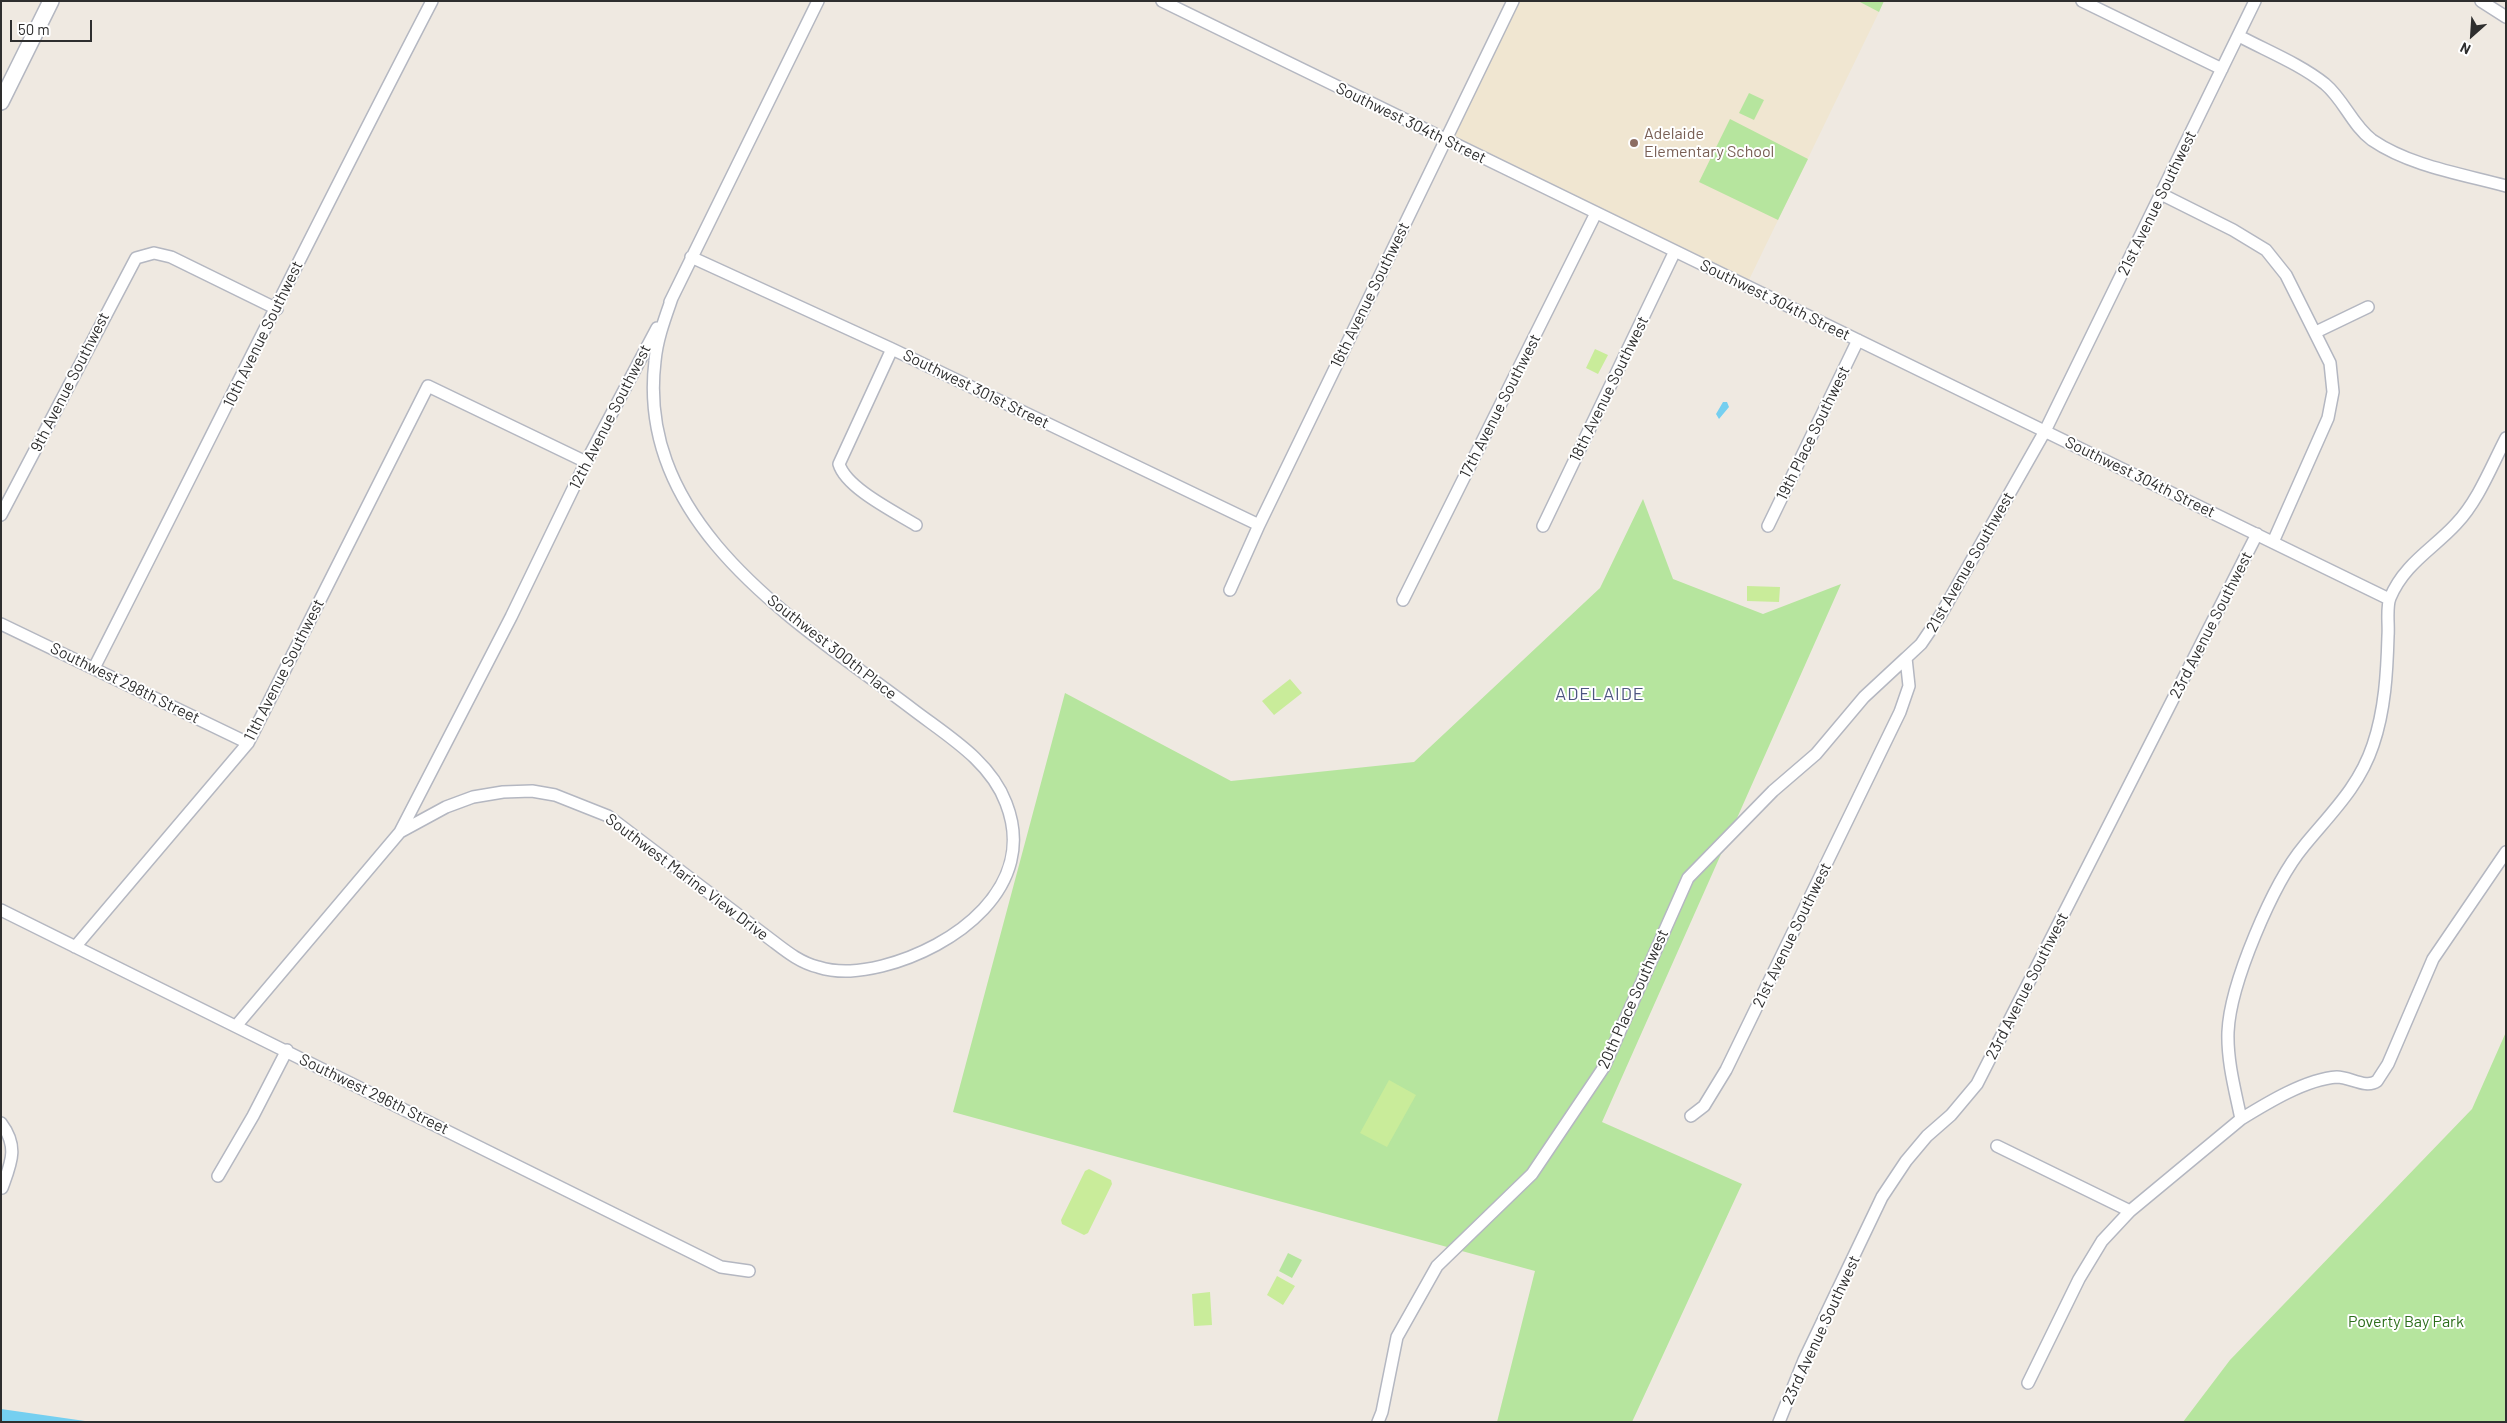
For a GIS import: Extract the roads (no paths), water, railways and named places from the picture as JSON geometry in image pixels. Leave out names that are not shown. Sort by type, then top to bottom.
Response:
[{"type":"street","points":[[1,102],[51,1]]},
{"type":"street","name":"10th Avenue Southwest","points":[[94,668],[277,309],[328,200],[432,1]]},
{"type":"street","name":"12th Avenue Southwest","points":[[400,832],[511,617],[586,462],[672,298],[818,1]]},
{"type":"street","name":"Southwest 304th Street","points":[[1162,1],[2389,599]]},
{"type":"street","name":"16th Avenue Southwest","points":[[1230,590],[1259,525],[1513,1]]},
{"type":"street","points":[[2082,1],[2222,69]]},
{"type":"street","name":"21st Avenue Southwest","points":[[1691,1116],[1704,1106],[1726,1070],[1900,712],[1909,682],[1906,658],[1921,644],[1940,616],[2045,431],[2255,1]]},
{"type":"street","points":[[2481,1],[2506,17]]},
{"type":"street","points":[[2239,36],[2326,85],[2361,130],[2372,140],[2398,154],[2425,164],[2506,186]]},
{"type":"street","name":"23rd Avenue Southwest","points":[[2161,194],[2233,230],[2266,250],[2286,275],[2330,363],[2334,386],[2331,407],[2324,430],[2273,542]]},
{"type":"street","name":"17th Avenue Southwest","points":[[1403,600],[1596,213]]},
{"type":"street","name":"18th Avenue Southwest","points":[[1543,526],[1675,251]]},
{"type":"street","name":"9th Avenue Southwest","points":[[1,515],[136,258],[154,253],[172,257],[277,309]]},
{"type":"street","name":"Southwest 301st Street","points":[[691,257],[892,349],[1259,525]]},
{"type":"street","name":"Southwest 300th Place","points":[[672,298],[658,339],[653,394],[656,424],[675,484],[688,508],[726,558],[766,596],[821,643],[973,755],[995,782],[1006,803],[1014,830],[1013,852],[1007,872],[993,897],[978,917]]},
{"type":"street","points":[[2316,332],[2368,307]]},
{"type":"street","name":"19th Place Southwest","points":[[1768,526],[1858,340]]},
{"type":"street","points":[[892,349],[839,464],[842,473],[852,484],[916,525]]},
{"type":"street","name":"11th Avenue Southwest","points":[[75,947],[248,743],[428,386],[586,462]]},
{"type":"street","points":[[2241,1119],[2228,1050],[2228,1024],[2235,995],[2256,934],[2286,873],[2304,845],[2346,797],[2367,761],[2379,723],[2383,701],[2389,599],[2418,557],[2456,525],[2468,510],[2506,438]]},
{"type":"street","name":"23rd Avenue Southwest","points":[[1779,1422],[1804,1360],[1882,1197],[1906,1161],[1926,1136],[1951,1115],[1977,1084],[2257,534]]},
{"type":"street","name":"Southwest 298th Street","points":[[1,624],[248,743]]},
{"type":"street","name":"20th Place Southwest","points":[[1378,1422],[1382,1412],[1397,1337],[1437,1266],[1532,1174],[1604,1067],[1688,878],[1774,791],[1816,754],[1864,697],[1906,658]]},
{"type":"street","name":"Southwest Marine View Drive","points":[[236,1026],[400,832],[446,807],[473,798],[503,792],[532,791],[556,795],[608,816],[789,953],[817,967],[836,971],[860,971],[904,960],[954,936],[978,917]]},
{"type":"street","points":[[2028,1383],[2091,1258],[2102,1241],[2130,1211],[2241,1119],[2290,1092],[2322,1080],[2346,1077],[2366,1084],[2377,1081],[2385,1069],[2432,959],[2506,852]]},
{"type":"street","name":"Southwest 296th Street","points":[[1,910],[287,1050],[721,1267],[749,1272]]},
{"type":"street","points":[[218,1176],[253,1116],[287,1050]]},
{"type":"street","points":[[1,1123],[7,1131],[13,1151],[2,1188]]},
{"type":"street","points":[[1997,1146],[2130,1211]]},
{"type":"water","points":[[1723,402],[1727,402],[1729,407],[1719,419],[1716,414]]},
{"type":"water","points":[[1,1409],[92,1422],[1,1422]]},
{"type":"place","name":"Adelaide Elementary School","points":[[1634,143]]},
{"type":"district","name":"ADELAIDE","points":[[1600,694]]},
{"type":"park label","name":"Poverty Bay Park","points":[[2406,1322]]}]
